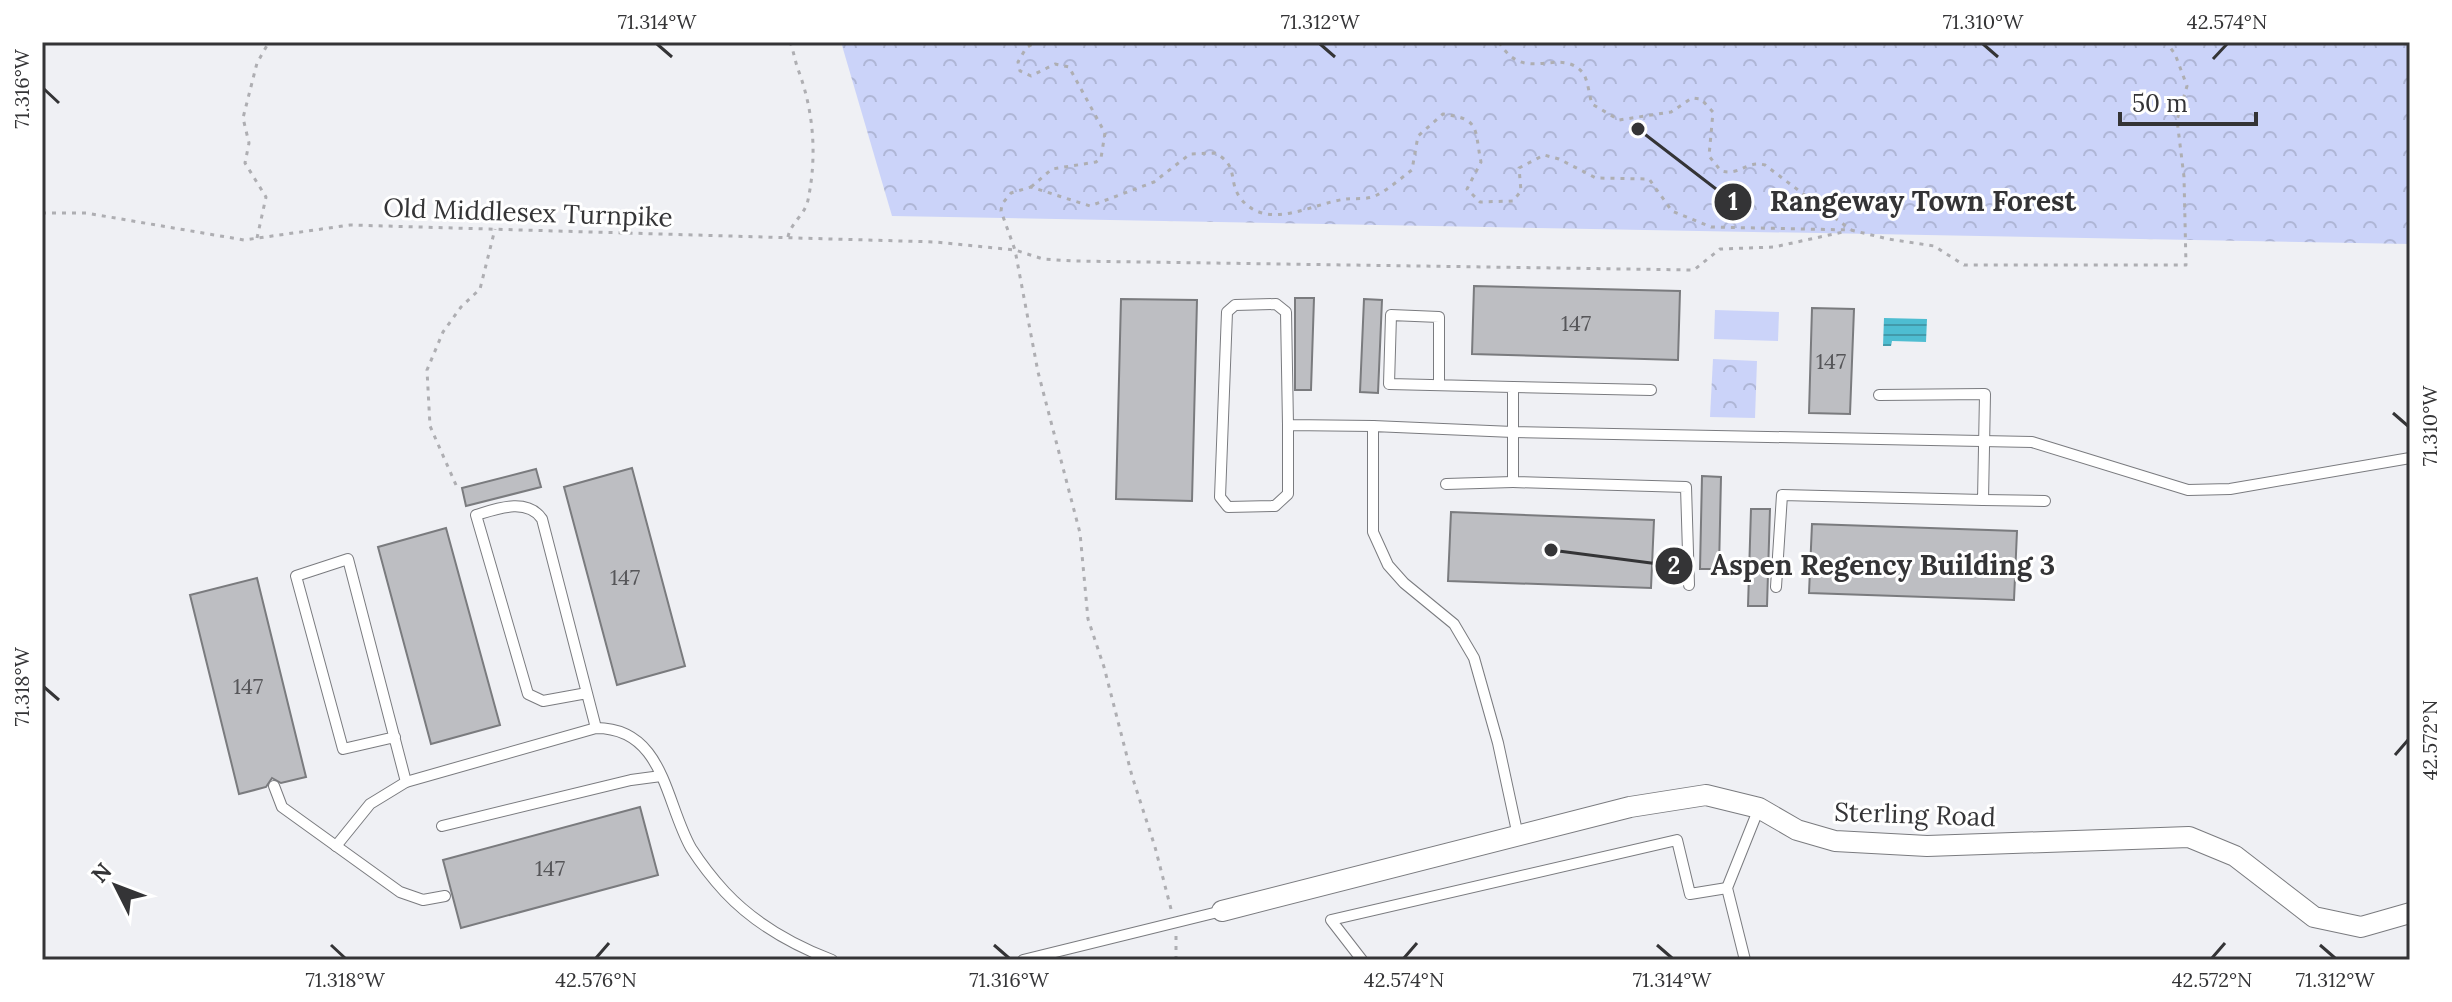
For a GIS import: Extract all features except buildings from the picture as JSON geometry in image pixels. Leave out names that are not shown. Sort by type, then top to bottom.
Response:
[{"type":"street","name":"Sterling Road","points":[[1222,911],[1630,807],[1706,795],[1759,808],[1797,830],[1835,841],[1927,846],[2189,837],[2235,856],[2314,917],[2361,927],[2410,913]]},
{"type":"lane","points":[[1276,304],[1286,312],[1288,425],[1288,494],[1275,506],[1228,507],[1220,497],[1227,312],[1235,305],[1276,304]]},
{"type":"lane","points":[[1439,385],[1439,317],[1391,315],[1389,384],[1651,390]]},
{"type":"lane","points":[[1513,387],[1513,482]]},
{"type":"lane","points":[[1879,395],[1985,394],[1983,500]]},
{"type":"lane","points":[[1288,425],[2032,442],[2188,490],[2230,489],[2410,458]]},
{"type":"lane","points":[[1373,426],[1373,532],[1388,565],[1404,583],[1454,624],[1474,658],[1498,743],[1518,836]]},
{"type":"lane","points":[[1446,484],[1513,482],[1686,487],[1689,585]]},
{"type":"lane","points":[[1776,587],[1782,495],[2045,501]]},
{"type":"lane","points":[[587,693],[543,701],[528,694],[476,515],[511,506],[533,509],[542,519],[587,693],[596,728]]},
{"type":"lane","points":[[395,737],[343,749],[296,576],[348,559],[395,737],[406,782]]},
{"type":"lane","points":[[336,846],[370,804],[406,782],[596,728],[618,731],[641,743],[653,759],[691,848],[726,893],[795,946],[832,960]]},
{"type":"lane","points":[[442,826],[631,780],[661,776]]},
{"type":"lane","points":[[274,786],[282,807],[400,892],[423,900],[445,896]]},
{"type":"lane","points":[[1745,960],[1727,888],[1759,808]]},
{"type":"lane","points":[[1362,960],[1331,920],[1677,840],[1690,894],[1727,888]]},
{"type":"lane","points":[[1023,960],[1222,911]]},
{"type":"path","points":[[257,238],[266,197],[245,163],[249,143],[243,118],[257,63],[269,42]]},
{"type":"path","points":[[788,237],[791,226],[808,203],[813,181],[811,155],[814,135],[790,42]]},
{"type":"path","points":[[1036,42],[1026,48],[1018,62],[1020,71],[1031,76],[1055,64],[1069,67],[1105,133],[1101,158],[1096,162],[1052,169],[1031,187],[1011,193],[1002,204],[1001,215],[1015,250],[1035,361],[1080,533],[1088,619],[1155,847],[1174,922],[1176,960]]},
{"type":"path","points":[[1499,42],[1508,55],[1522,63],[1566,61],[1584,74],[1592,104],[1619,120],[1671,112],[1692,98],[1701,99],[1713,112],[1709,156],[1721,171],[1736,173],[1755,163],[1765,165],[1851,230]]},
{"type":"path","points":[[1031,187],[1090,206],[1154,182],[1190,154],[1215,153],[1231,165],[1241,199],[1256,211],[1282,215],[1345,199],[1374,197],[1412,170],[1418,136],[1443,114],[1465,117],[1472,123],[1481,162],[1467,189],[1480,202],[1513,201],[1521,191],[1519,168],[1544,155],[1559,159],[1596,178],[1649,179],[1672,211],[1711,227],[1851,230],[1934,246],[1964,265],[2186,265],[2184,177],[2177,120],[2187,86],[2175,54],[2166,42]]},
{"type":"path","name":"Old Middlesex Turnpike","points":[[42,213],[86,213],[244,240],[350,225],[936,242],[1015,250],[1043,259],[1073,261],[1694,270],[1720,249],[1774,247],[1851,230]]},
{"type":"path","points":[[456,485],[430,426],[427,370],[443,332],[461,307],[480,289],[495,229]]},
{"type":"green space","points":[[841,42],[2410,42],[2410,244],[892,216]]},
{"type":"green space","points":[[1715,310],[1779,312],[1778,341],[1714,339]]},
{"type":"green space","points":[[1713,359],[1757,361],[1755,418],[1710,417]]},
{"type":"shaded area","points":[[1884,318],[1927,319],[1926,342],[1892,341],[1891,346],[1883,346]]},
{"type":"place","name":"Rangeway Town Forest","points":[[1638,129]]},
{"type":"place","name":"Aspen Regency Building 3","points":[[1551,550]]}]
